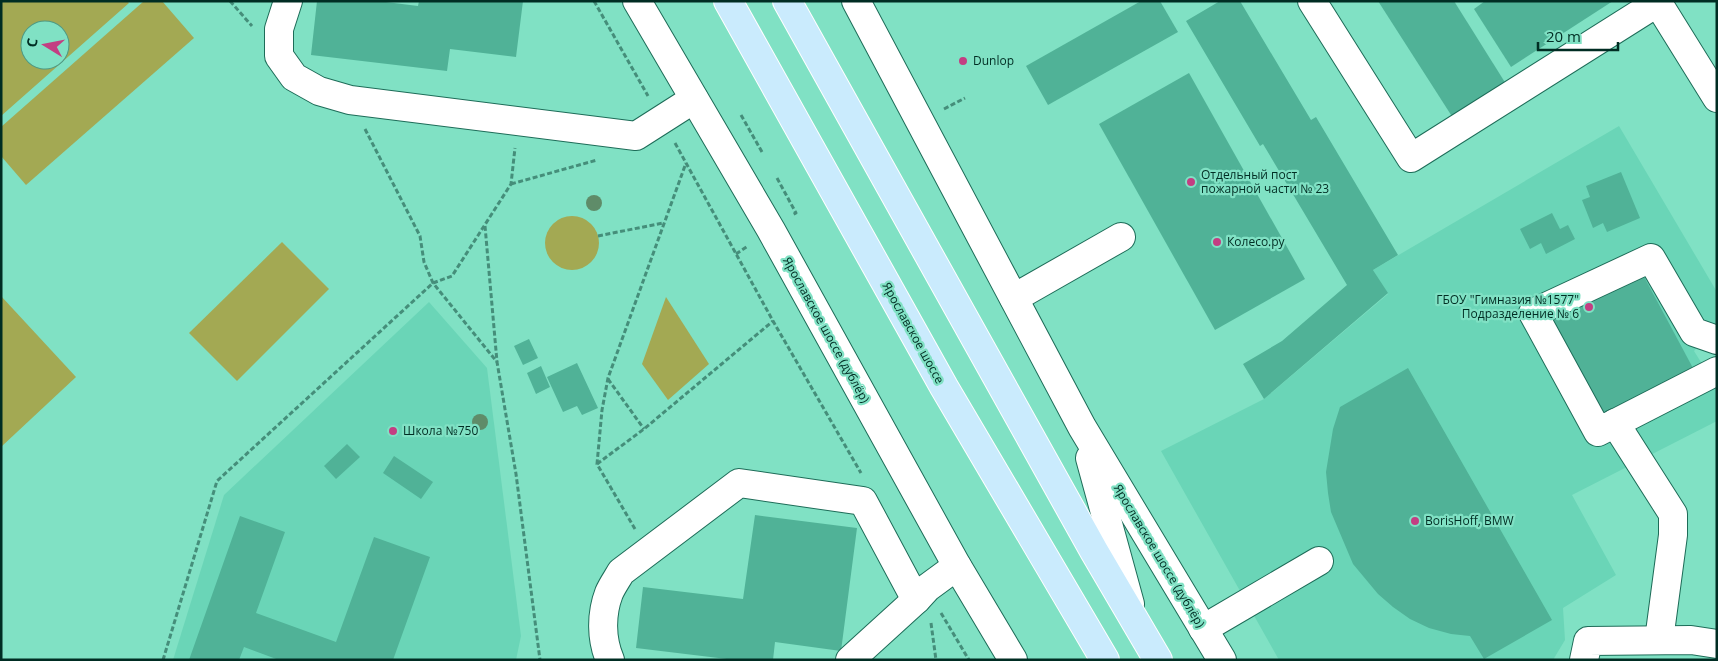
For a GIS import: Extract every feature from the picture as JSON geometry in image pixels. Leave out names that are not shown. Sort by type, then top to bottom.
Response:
[{"type":"main road","name":"Ярославское шоссе","points":[[728,1],[944,387],[1105,660]]},
{"type":"main road","points":[[787,1],[1094,551],[1158,660]]},
{"type":"street","points":[[288,1],[278,29],[279,56],[294,77],[319,91],[350,100],[636,136],[694,99]]},
{"type":"street","name":"Ярославское шоссе (дублёр)","points":[[637,1],[771,230],[957,566],[1013,660]]},
{"type":"street","name":"Ярославское шоссе (дублёр)","points":[[856,1],[1082,427],[1222,660]]},
{"type":"street","points":[[1312,1],[1411,158],[1659,2],[1717,98]]},
{"type":"street","points":[[1014,298],[1121,236]]},
{"type":"street","points":[[1717,340],[1694,332],[1651,258],[1533,313],[1598,432],[1717,371]]},
{"type":"street","points":[[1615,423],[1673,514],[1673,535],[1659,640]]},
{"type":"street","points":[[1082,427],[1133,618]]},
{"type":"street","points":[[610,660],[604,647],[603,619],[609,593],[621,572],[739,483],[862,501],[922,594]]},
{"type":"street","points":[[1203,629],[1319,561]]},
{"type":"street","points":[[850,660],[922,594],[957,566]]},
{"type":"street","points":[[1584,660],[1588,641],[1691,640],[1717,644]]},
{"type":"path","points":[[594,1],[774,322],[863,476]]},
{"type":"path","points":[[350,100],[420,236],[424,262],[433,283],[497,362]]},
{"type":"path","points":[[741,115],[762,152]]},
{"type":"path","points":[[163,660],[217,481],[433,283],[452,276],[511,184],[517,121]]},
{"type":"path","points":[[511,184],[604,158]]},
{"type":"path","points":[[648,552],[597,464],[608,378],[686,162]]},
{"type":"path","points":[[777,178],[796,213]]},
{"type":"path","points":[[598,236],[663,224]]},
{"type":"path","points":[[485,225],[497,362],[516,474],[540,660]]},
{"type":"path","points":[[597,464],[644,429],[774,322]]},
{"type":"path","points":[[608,378],[644,429]]},
{"type":"path","points":[[922,594],[968,660]]},
{"type":"shaded area","points":[[1,1],[127,1],[129,3],[70,55],[70,20],[20,20],[20,70],[53,70],[1,116]]},
{"type":"shaded area","points":[[144,1],[162,1],[194,38],[26,185],[1,156],[1,127],[66,70],[70,70],[70,66]]},
{"type":"shaded area","points":[[1619,126],[1717,292],[1717,323],[1694,351],[1717,388],[1717,421],[1572,495],[1616,575],[1563,608],[1565,640],[1553,660],[1279,660],[1161,451],[1264,399],[1388,294],[1373,270]]},
{"type":"shaded area","points":[[572,216],[582,218],[591,224],[597,233],[599,243],[597,253],[591,262],[582,268],[572,270],[562,268],[553,262],[547,253],[545,243],[547,233],[553,224],[562,218]]},
{"type":"shaded area","points":[[282,242],[329,289],[237,381],[189,333]]},
{"type":"shaded area","points":[[1,296],[76,377],[1,447]]},
{"type":"shaded area","points":[[666,297],[709,364],[668,400],[642,364]]},
{"type":"shaded area","name":"Школа №750","points":[[429,302],[487,368],[521,636],[516,660],[173,660],[224,495]]},
{"type":"building","points":[[317,1],[378,1],[418,6],[419,1],[523,1],[516,57],[450,49],[447,71],[311,55]]},
{"type":"building","points":[[1141,1],[1160,1],[1178,32],[1048,105],[1026,66]]},
{"type":"building","points":[[1220,1],[1240,1],[1311,120],[1316,117],[1398,255],[1373,270],[1388,293],[1264,399],[1243,364],[1282,341],[1347,285],[1263,144],[1260,146],[1186,21]]},
{"type":"building","points":[[1378,1],[1454,1],[1506,84],[1453,118]]},
{"type":"building","points":[[1485,1],[1613,1],[1511,67],[1474,9]]},
{"type":"building","name":"Отдельный пост пожарной части № 23","points":[[1189,73],[1305,279],[1215,330],[1099,124]]},
{"type":"building","points":[[1621,172],[1640,218],[1607,232],[1603,223],[1593,228],[1582,200],[1590,197],[1586,186]]},
{"type":"building","points":[[1552,213],[1560,229],[1568,225],[1575,239],[1546,254],[1541,243],[1530,249],[1520,229]]},
{"type":"building","points":[[1641,271],[1694,370],[1604,415],[1550,318]]},
{"type":"building","points":[[529,339],[538,358],[523,365],[514,346]]},
{"type":"building","points":[[577,363],[598,408],[582,415],[577,406],[563,412],[547,377]]},
{"type":"building","points":[[541,366],[550,387],[536,394],[527,373]]},
{"type":"building","name":"BorisHoff, BMW","points":[[1408,368],[1552,620],[1484,659],[1470,636],[1451,634],[1429,628],[1410,619],[1378,594],[1353,564],[1331,512],[1326,472],[1333,429],[1340,407]]},
{"type":"building","points":[[347,444],[360,457],[336,479],[324,466]]},
{"type":"building","points":[[394,456],[433,482],[421,499],[383,473]]},
{"type":"building","points":[[755,515],[857,528],[841,651],[775,642],[773,660],[735,660],[636,648],[643,587],[743,599]]},
{"type":"building","points":[[240,516],[285,532],[256,613],[336,642],[374,537],[430,557],[393,660],[279,660],[244,647],[239,660],[189,660]]},
{"type":"place","name":"Dunlop","points":[[963,61]]},
{"type":"place","name":"Отдельный пост пожарной части № 23","points":[[1191,182]]},
{"type":"place","name":"Колесо.ру","points":[[1217,242]]},
{"type":"place","name":"ГБОУ \"Гимназия №1577\" Подразделение № 6","points":[[1589,307]]},
{"type":"place","name":"Школа №750","points":[[393,431]]},
{"type":"place","name":"BorisHoff, BMW","points":[[1415,521]]}]
